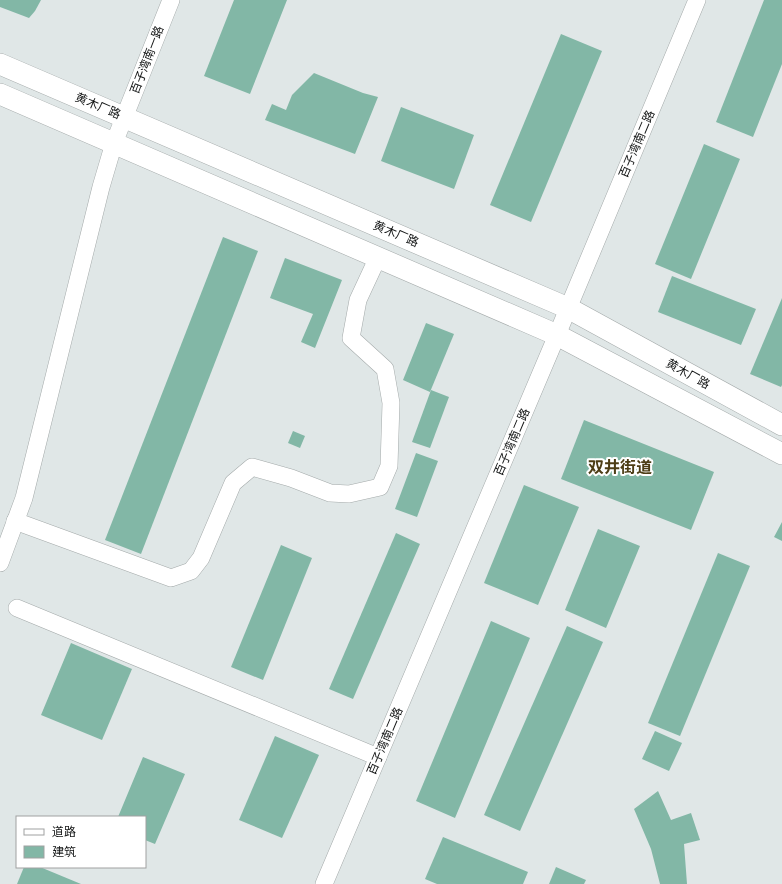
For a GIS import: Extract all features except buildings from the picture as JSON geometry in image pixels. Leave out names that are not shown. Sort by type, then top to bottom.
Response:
[{"type":"main road","name":"黄木厂路","points":[[0,64],[568,308],[782,425]]},
{"type":"main road","points":[[0,94],[557,335],[782,454]]},
{"type":"street","name":"百子湾南一路","points":[[0,563],[24,498],[99,195],[114,143],[171,0]]},
{"type":"street","name":"百子湾南二路","points":[[324,884],[557,335],[697,0]]},
{"type":"street","points":[[15,521],[171,578],[191,572],[201,558],[233,483],[252,467],[291,478],[330,494],[349,494],[380,487],[389,466],[391,403],[385,369],[351,338],[358,300],[378,257]]},
{"type":"street","points":[[17,608],[378,757]]},
{"type":"district","name":"双井街道","points":[[620,467]]}]
